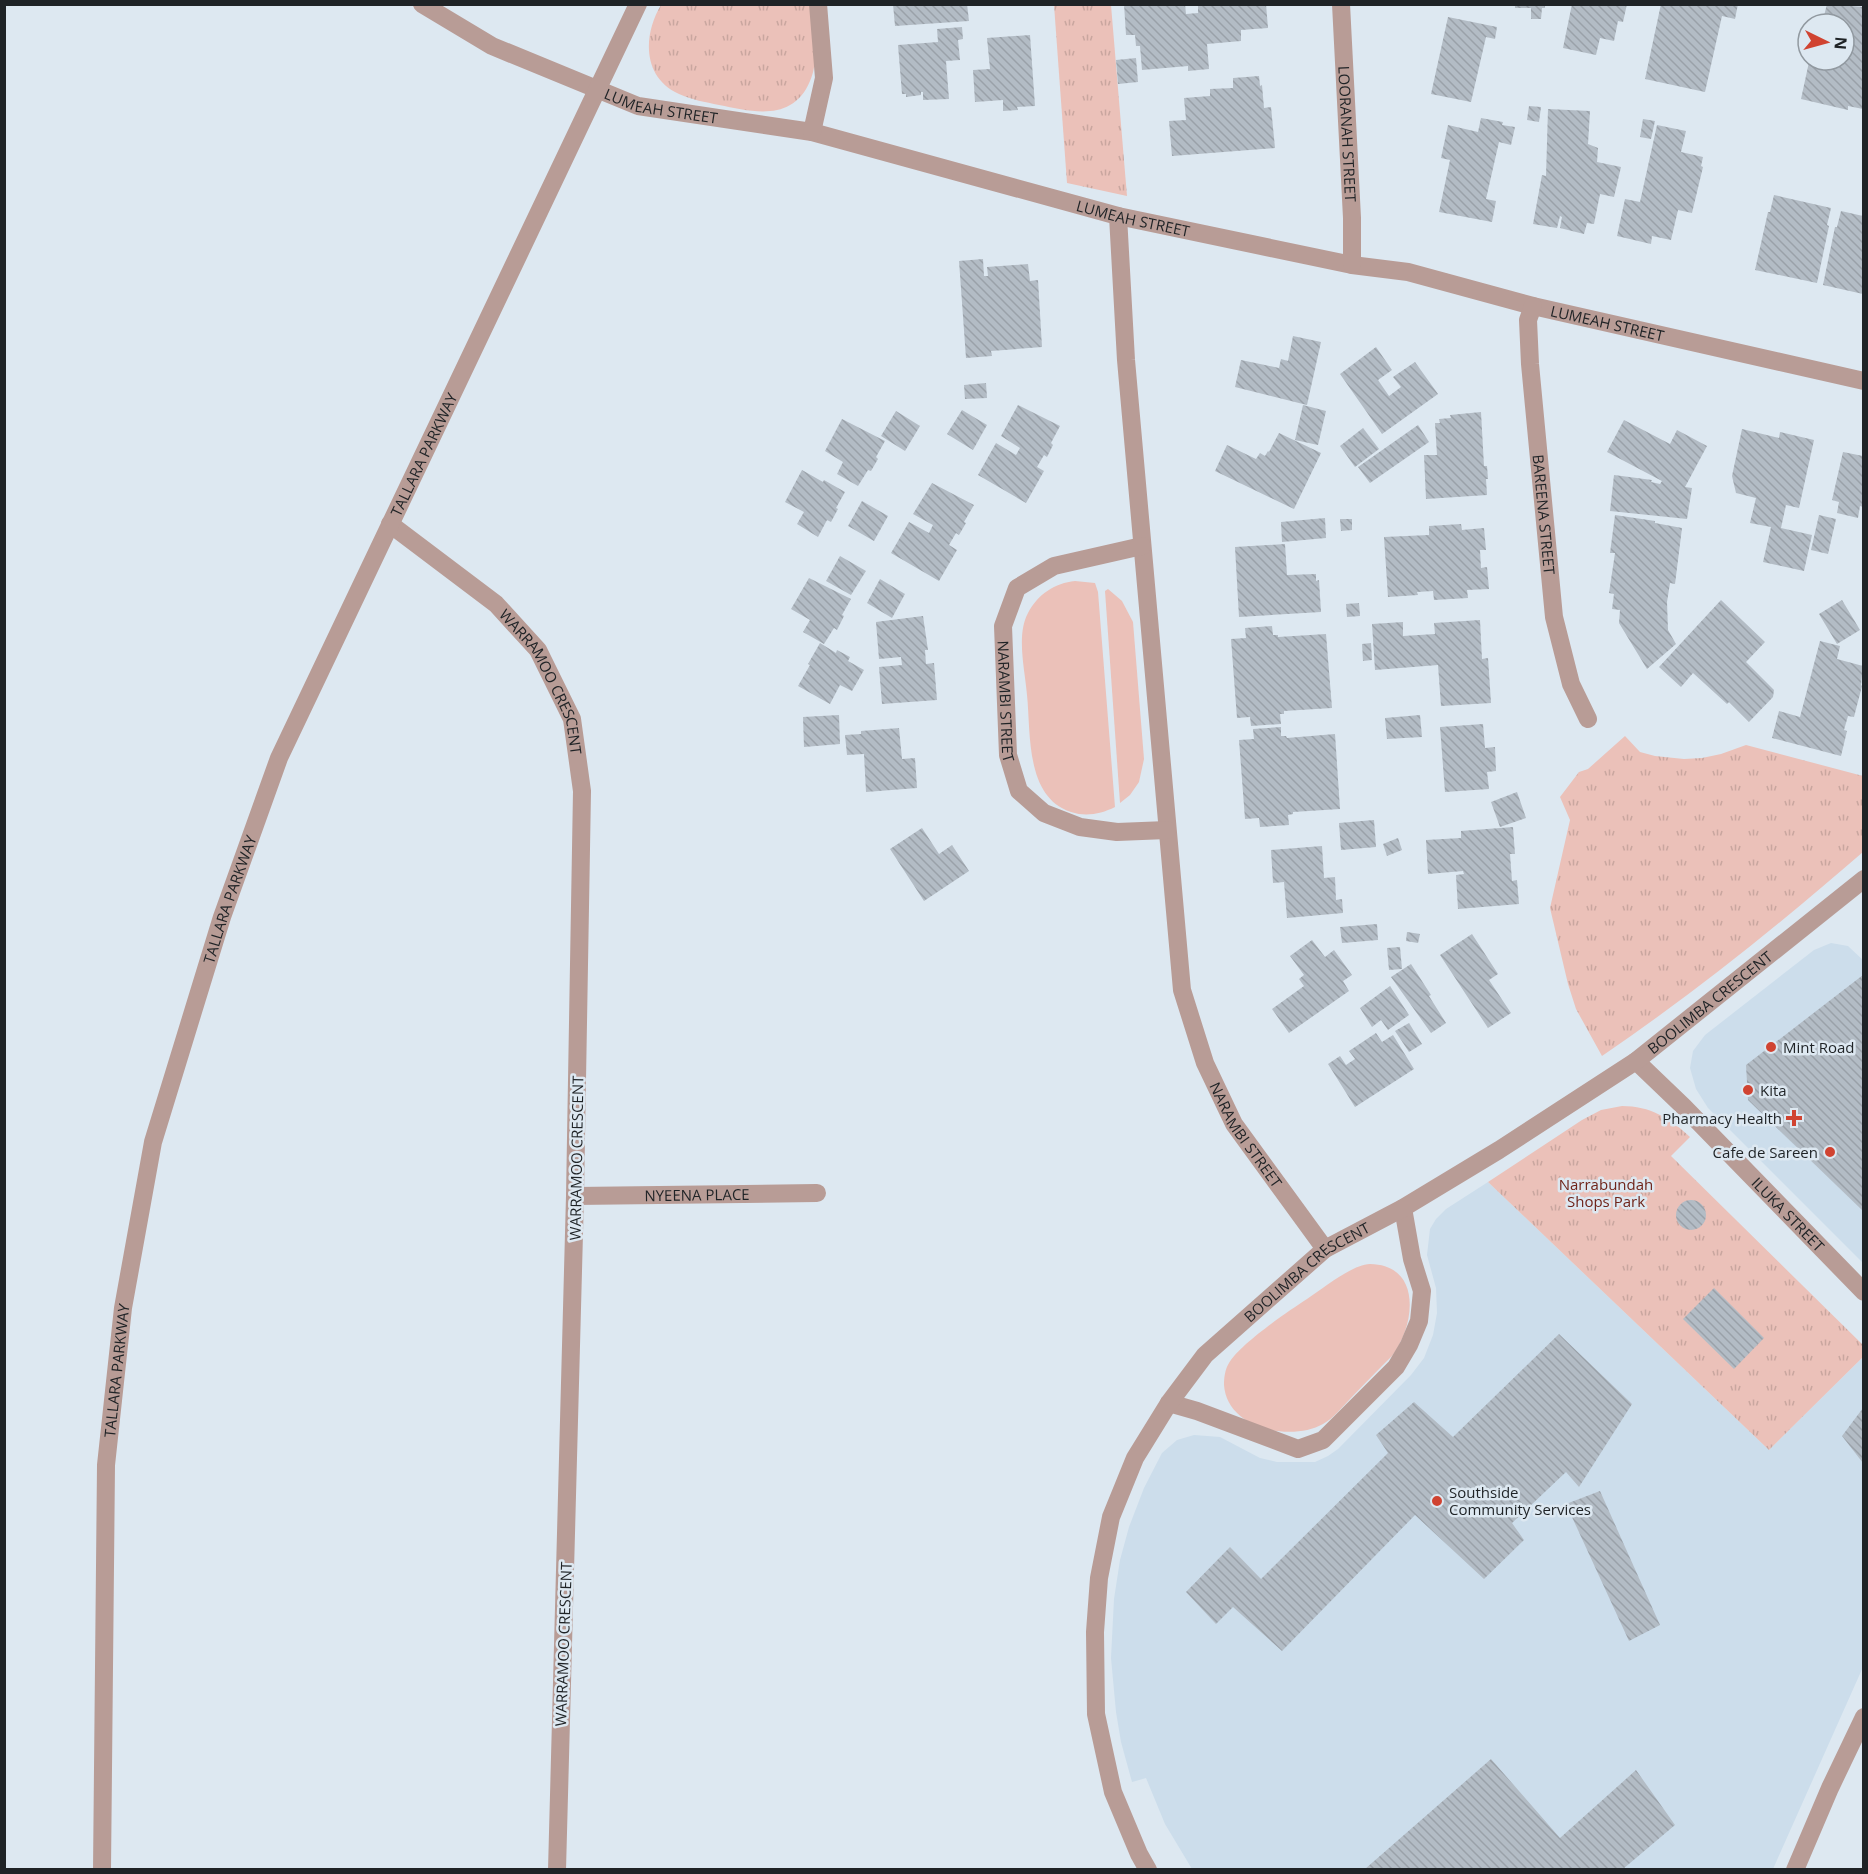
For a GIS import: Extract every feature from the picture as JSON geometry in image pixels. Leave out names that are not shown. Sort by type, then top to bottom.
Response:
[{"type":"street","name":"LUMEAH STREET","points":[[422,4],[492,46],[639,106],[812,132],[1118,216],[1352,265],[1408,272],[1533,306],[1863,381]]},
{"type":"street","name":"TALLARA PARKWAY","points":[[102,1869],[106,1465],[123,1308],[153,1142],[222,917],[279,758],[638,4]]},
{"type":"street","points":[[812,132],[824,78],[818,4]]},
{"type":"street","name":"LOORANAH STREET","points":[[1341,4],[1352,218],[1352,265]]},
{"type":"street","name":"NARAMBI STREET","points":[[1118,216],[1126,360],[1182,990],[1205,1064],[1234,1124],[1325,1249]]},
{"type":"street","name":"BAREENA STREET","points":[[1533,306],[1528,320],[1530,364],[1554,617],[1571,684],[1588,719]]},
{"type":"street","name":"WARRAMOO CRESCENT","points":[[390,524],[496,604],[538,650],[572,719],[582,791],[575,1196],[557,1869]]},
{"type":"street","name":"NARAMBI STREET","points":[[1143,546],[1054,566],[1017,588],[1003,626],[1008,755],[1019,790],[1044,813],[1080,827],[1118,832],[1167,830]]},
{"type":"street","name":"BOOLIMBA CRESCENT","points":[[1148,1869],[1139,1854],[1113,1792],[1096,1714],[1095,1632],[1099,1578],[1111,1517],[1135,1458],[1169,1403],[1205,1355],[1325,1249],[1403,1208],[1636,1061],[1863,879]]},
{"type":"street","name":"ILUKA STREET","points":[[1636,1061],[1684,1107],[1863,1292]]},
{"type":"street","name":"NYEENA PLACE","points":[[575,1196],[817,1193]]},
{"type":"street","points":[[1169,1403],[1197,1411],[1298,1449],[1323,1440],[1396,1367],[1409,1346],[1419,1321],[1422,1291],[1412,1259],[1403,1208]]},
{"type":"street","points":[[1795,1869],[1863,1717]]},
{"type":"shaded area","points":[[1831,943],[1848,946],[1864,961],[1863,1263],[1708,1108],[1696,1089],[1690,1068],[1693,1051],[1705,1035],[1814,950]]},
{"type":"shaded area","points":[[1488,1182],[1769,1450],[1863,1357],[1863,1667],[1773,1869],[1192,1869],[1165,1824],[1146,1778],[1132,1782],[1121,1742],[1116,1712],[1111,1658],[1114,1599],[1120,1560],[1129,1527],[1144,1488],[1162,1453],[1177,1440],[1194,1435],[1220,1437],[1260,1458],[1277,1462],[1315,1462],[1338,1449],[1411,1375],[1424,1358],[1433,1335],[1437,1313],[1436,1288],[1427,1255],[1430,1229],[1446,1209]]},
{"type":"green space","points":[[661,5],[811,5],[815,63],[810,81],[803,94],[783,108],[758,111],[732,108],[694,99],[667,87],[652,66],[649,54],[651,29]]},
{"type":"green space","points":[[1054,5],[1111,5],[1127,196],[1067,183]]},
{"type":"green space","points":[[1075,581],[1095,583],[1098,592],[1115,807],[1088,814],[1077,814],[1056,804],[1045,793],[1038,778],[1033,762],[1022,653],[1024,622],[1032,606],[1054,587]]},
{"type":"green space","points":[[1108,589],[1122,601],[1133,622],[1144,759],[1139,782],[1130,795],[1120,803],[1105,591]]},
{"type":"green space","points":[[1625,736],[1640,752],[1655,756],[1702,758],[1746,745],[1863,776],[1863,852],[1736,958],[1602,1056],[1576,1009],[1550,908],[1570,820],[1560,797],[1579,772],[1588,769]]},
{"type":"green space","name":"Narrabundah Shops Park","points":[[1622,1106],[1642,1108],[1659,1114],[1690,1137],[1671,1156],[1863,1345],[1863,1357],[1769,1450],[1488,1182],[1582,1120],[1601,1110]]},
{"type":"green space","points":[[1370,1264],[1387,1267],[1399,1275],[1410,1299],[1406,1329],[1392,1356],[1334,1416],[1310,1429],[1294,1432],[1263,1428],[1236,1412],[1228,1400],[1224,1385],[1227,1368],[1235,1355],[1265,1329],[1329,1283],[1355,1268]]},
{"type":"building","points":[[893,4],[967,4],[969,21],[895,26]]},
{"type":"building","points":[[1124,4],[1185,4],[1186,14],[1198,13],[1198,4],[1266,4],[1268,28],[1241,30],[1241,41],[1207,44],[1209,69],[1188,71],[1188,66],[1142,70],[1140,46],[1136,46],[1135,35],[1126,35]]},
{"type":"building","points":[[1515,4],[1545,4],[1545,8],[1542,8],[1541,19],[1531,19],[1531,8],[1515,8]]},
{"type":"building","points":[[1572,4],[1627,4],[1623,22],[1618,21],[1614,41],[1600,38],[1596,55],[1563,48]]},
{"type":"building","points":[[1661,4],[1738,4],[1735,19],[1722,16],[1705,92],[1645,79]]},
{"type":"building","points":[[1827,4],[1863,7],[1863,109],[1848,106],[1848,110],[1801,99],[1807,72],[1856,72],[1856,12],[1825,12]]},
{"type":"building","points":[[1448,17],[1497,27],[1495,39],[1486,37],[1471,102],[1431,94]]},
{"type":"building","points":[[962,27],[963,39],[958,40],[960,60],[946,61],[949,99],[923,100],[923,92],[921,95],[906,97],[906,94],[902,94],[898,45],[938,42],[937,29]]},
{"type":"building","points":[[1030,35],[1035,106],[1003,111],[1003,100],[975,102],[973,70],[990,69],[987,38]]},
{"type":"building","points":[[1136,58],[1138,82],[1118,84],[1116,60]]},
{"type":"building","points":[[1259,76],[1264,108],[1271,107],[1275,148],[1172,156],[1169,121],[1186,120],[1184,98],[1210,96],[1210,89],[1233,88],[1233,78]]},
{"type":"building","points":[[1529,106],[1541,107],[1539,122],[1527,120]]},
{"type":"building","points":[[1548,109],[1590,111],[1588,144],[1598,148],[1597,162],[1621,167],[1614,197],[1600,194],[1594,224],[1587,223],[1584,234],[1560,228],[1562,217],[1560,216],[1557,228],[1533,224],[1542,175],[1546,176]]},
{"type":"building","points":[[1481,118],[1515,127],[1511,145],[1499,142],[1486,199],[1496,201],[1492,222],[1439,212],[1450,160],[1441,158],[1448,125],[1478,132]]},
{"type":"building","points":[[1643,119],[1655,121],[1651,139],[1640,137]]},
{"type":"building","points":[[1657,125],[1686,131],[1681,152],[1703,157],[1701,166],[1703,167],[1692,213],[1678,210],[1671,240],[1652,236],[1651,244],[1617,236],[1625,199],[1640,202]]},
{"type":"building","points":[[1774,195],[1831,208],[1817,283],[1755,270]]},
{"type":"building","points":[[1841,211],[1863,216],[1863,294],[1823,285],[1835,227],[1837,227]]},
{"type":"building","points":[[983,259],[984,276],[988,276],[987,267],[1028,264],[1030,281],[1038,280],[1042,347],[991,351],[992,356],[966,358],[959,261]]},
{"type":"building","points":[[1293,336],[1321,342],[1307,405],[1235,387],[1241,360],[1279,368],[1281,359],[1288,361]]},
{"type":"building","points":[[1376,347],[1392,370],[1378,380],[1389,396],[1401,387],[1393,377],[1415,362],[1438,394],[1382,434],[1340,374]]},
{"type":"building","points":[[986,383],[987,398],[965,399],[964,385]]},
{"type":"building","points":[[1018,405],[1060,426],[1047,457],[1044,455],[1037,467],[1044,471],[1026,503],[978,475],[996,443],[1016,455],[1020,448],[1001,436]]},
{"type":"building","points":[[1303,405],[1326,411],[1318,445],[1295,440]]},
{"type":"building","points":[[962,410],[987,425],[973,450],[947,434]]},
{"type":"building","points":[[896,411],[920,426],[905,451],[881,436]]},
{"type":"building","points":[[1481,412],[1484,466],[1487,466],[1488,479],[1486,479],[1487,495],[1426,499],[1424,455],[1437,455],[1435,423],[1440,423],[1439,419],[1451,418],[1450,415]]},
{"type":"building","points":[[842,419],[885,441],[871,471],[868,470],[858,486],[837,474],[843,462],[825,451]]},
{"type":"building","points":[[1624,420],[1670,444],[1677,430],[1707,446],[1685,487],[1692,488],[1687,519],[1610,511],[1614,475],[1652,480],[1651,482],[1660,484],[1662,481],[1607,452]]},
{"type":"building","points":[[1418,425],[1429,442],[1370,483],[1358,467]]},
{"type":"building","points":[[1363,428],[1379,449],[1355,467],[1340,446]]},
{"type":"building","points":[[1742,429],[1779,438],[1780,432],[1814,440],[1799,508],[1786,505],[1781,528],[1812,535],[1804,571],[1763,562],[1771,527],[1750,523],[1756,498],[1736,493],[1732,476]]},
{"type":"building","points":[[1279,433],[1321,453],[1294,509],[1215,471],[1227,445],[1256,459],[1260,453],[1265,456],[1269,452]]},
{"type":"building","points":[[1843,452],[1863,456],[1863,507],[1860,506],[1858,518],[1837,513],[1839,502],[1832,500]]},
{"type":"building","points":[[802,470],[845,492],[831,522],[827,520],[818,537],[797,524],[804,512],[785,502]]},
{"type":"building","points":[[932,483],[974,505],[959,535],[956,533],[949,545],[957,550],[939,581],[891,553],[909,522],[929,533],[933,525],[913,514]]},
{"type":"building","points":[[862,501],[888,516],[874,541],[848,526]]},
{"type":"building","points":[[1615,515],[1682,528],[1675,584],[1670,583],[1667,602],[1668,630],[1676,644],[1647,669],[1619,623],[1620,610],[1612,609],[1614,594],[1609,593],[1615,553],[1610,553]]},
{"type":"building","points":[[1819,515],[1836,519],[1828,554],[1811,550]]},
{"type":"building","points":[[1325,518],[1326,538],[1282,542],[1281,522]]},
{"type":"building","points":[[1340,519],[1352,519],[1352,530],[1341,531]]},
{"type":"building","points":[[1461,524],[1462,530],[1484,528],[1486,550],[1480,550],[1481,568],[1487,567],[1489,589],[1467,590],[1468,598],[1434,600],[1433,591],[1417,592],[1418,595],[1388,597],[1384,537],[1429,535],[1429,526]]},
{"type":"building","points":[[1285,544],[1287,575],[1316,574],[1316,581],[1319,580],[1321,612],[1239,617],[1235,547]]},
{"type":"building","points":[[840,556],[866,571],[851,595],[826,581]]},
{"type":"building","points":[[809,578],[851,599],[837,630],[834,628],[824,644],[803,632],[810,620],[791,609]]},
{"type":"building","points":[[880,579],[905,594],[892,618],[867,603]]},
{"type":"building","points":[[1721,600],[1765,642],[1746,662],[1774,690],[1773,697],[1749,722],[1729,702],[1727,704],[1693,673],[1681,687],[1659,667]]},
{"type":"building","points":[[1842,600],[1860,630],[1837,644],[1819,614]]},
{"type":"building","points":[[1359,603],[1360,616],[1347,617],[1346,604]]},
{"type":"building","points":[[923,616],[928,650],[925,650],[926,664],[934,663],[937,700],[882,704],[879,667],[902,665],[901,657],[879,659],[876,622]]},
{"type":"building","points":[[1480,620],[1482,659],[1488,658],[1491,703],[1441,706],[1438,665],[1375,670],[1372,624],[1403,622],[1403,636],[1435,634],[1434,623]]},
{"type":"building","points":[[1272,626],[1273,635],[1278,635],[1278,637],[1326,634],[1332,708],[1284,711],[1284,714],[1280,714],[1281,724],[1251,726],[1250,717],[1237,718],[1231,639],[1246,638],[1245,628]]},
{"type":"building","points":[[1820,641],[1840,646],[1837,659],[1863,666],[1862,686],[1854,717],[1848,716],[1841,756],[1772,738],[1779,711],[1800,717]]},
{"type":"building","points":[[820,643],[836,653],[837,650],[850,657],[848,661],[864,670],[852,691],[840,685],[830,704],[798,686]]},
{"type":"building","points":[[1371,643],[1372,660],[1363,661],[1362,644]]},
{"type":"building","points":[[839,715],[840,744],[804,747],[803,717]]},
{"type":"building","points":[[1420,715],[1422,737],[1387,739],[1385,718]]},
{"type":"building","points":[[1483,724],[1485,748],[1495,747],[1496,771],[1487,772],[1489,789],[1445,792],[1440,727]]},
{"type":"building","points":[[1281,727],[1281,736],[1287,738],[1335,734],[1340,809],[1293,812],[1288,815],[1289,825],[1260,827],[1259,818],[1245,819],[1239,740],[1254,739],[1253,729]]},
{"type":"building","points":[[899,728],[902,759],[915,758],[917,788],[866,792],[864,754],[847,755],[845,735],[861,734],[861,731]]},
{"type":"building","points":[[1517,792],[1526,818],[1500,827],[1491,802]]},
{"type":"building","points":[[1374,820],[1376,847],[1341,850],[1339,823]]},
{"type":"building","points":[[1513,827],[1515,854],[1510,854],[1512,881],[1517,880],[1519,904],[1458,909],[1456,875],[1464,874],[1463,871],[1428,874],[1426,840],[1461,838],[1461,831]]},
{"type":"building","points":[[922,828],[939,854],[952,845],[969,871],[924,901],[890,849]]},
{"type":"building","points":[[1398,838],[1402,850],[1387,856],[1383,844]]},
{"type":"building","points":[[1322,846],[1324,878],[1335,877],[1336,900],[1342,899],[1343,913],[1287,918],[1284,882],[1273,883],[1271,850]]},
{"type":"building","points":[[1377,924],[1378,940],[1342,943],[1340,927]]},
{"type":"building","points":[[1407,932],[1420,934],[1418,943],[1406,941]]},
{"type":"building","points":[[1472,934],[1498,974],[1489,980],[1511,1013],[1488,1028],[1440,955]]},
{"type":"building","points":[[1312,940],[1325,957],[1334,950],[1352,975],[1343,981],[1349,991],[1289,1033],[1272,1009],[1304,986],[1299,979],[1304,975],[1290,956]]},
{"type":"building","points":[[1400,947],[1402,969],[1389,970],[1387,948]]},
{"type":"building","points":[[1411,964],[1446,1023],[1431,1033],[1391,977]]},
{"type":"building","points":[[1863,975],[1863,1211],[1748,1100],[1746,1065]]},
{"type":"building","points":[[1390,986],[1409,1015],[1388,1030],[1381,1020],[1372,1027],[1360,1008]]},
{"type":"building","points":[[1409,1023],[1422,1044],[1409,1052],[1395,1031]]},
{"type":"building","points":[[1376,1033],[1382,1042],[1393,1035],[1414,1069],[1355,1107],[1328,1064],[1340,1056],[1346,1065],[1355,1059],[1349,1051]]},
{"type":"building","points":[[1691,1200],[1702,1204],[1706,1215],[1702,1226],[1691,1230],[1680,1226],[1676,1215],[1680,1204]]},
{"type":"building","points":[[1714,1288],[1764,1338],[1734,1369],[1683,1319]]},
{"type":"building","name":"Southside Community Services","points":[[1559,1334],[1632,1404],[1579,1487],[1566,1472],[1512,1523],[1524,1540],[1484,1579],[1415,1515],[1282,1651],[1233,1607],[1216,1624],[1186,1592],[1230,1547],[1261,1579],[1388,1453],[1376,1435],[1414,1402],[1453,1437]]},
{"type":"building","points":[[1863,1408],[1863,1463],[1842,1436]]},
{"type":"building","points":[[1600,1491],[1660,1625],[1629,1641],[1566,1504]]},
{"type":"building","points":[[1491,1759],[1560,1838],[1636,1770],[1675,1825],[1623,1869],[1365,1869]]},
{"type":"place","name":"Mint Road","points":[[1771,1047]]},
{"type":"place","name":"Kita","points":[[1748,1090]]},
{"type":"place","name":"Pharmacy Health","points":[[1794,1118]]},
{"type":"place","name":"Cafe de Sareen","points":[[1830,1152]]},
{"type":"place","name":"Southside Community Services","points":[[1437,1501]]}]
